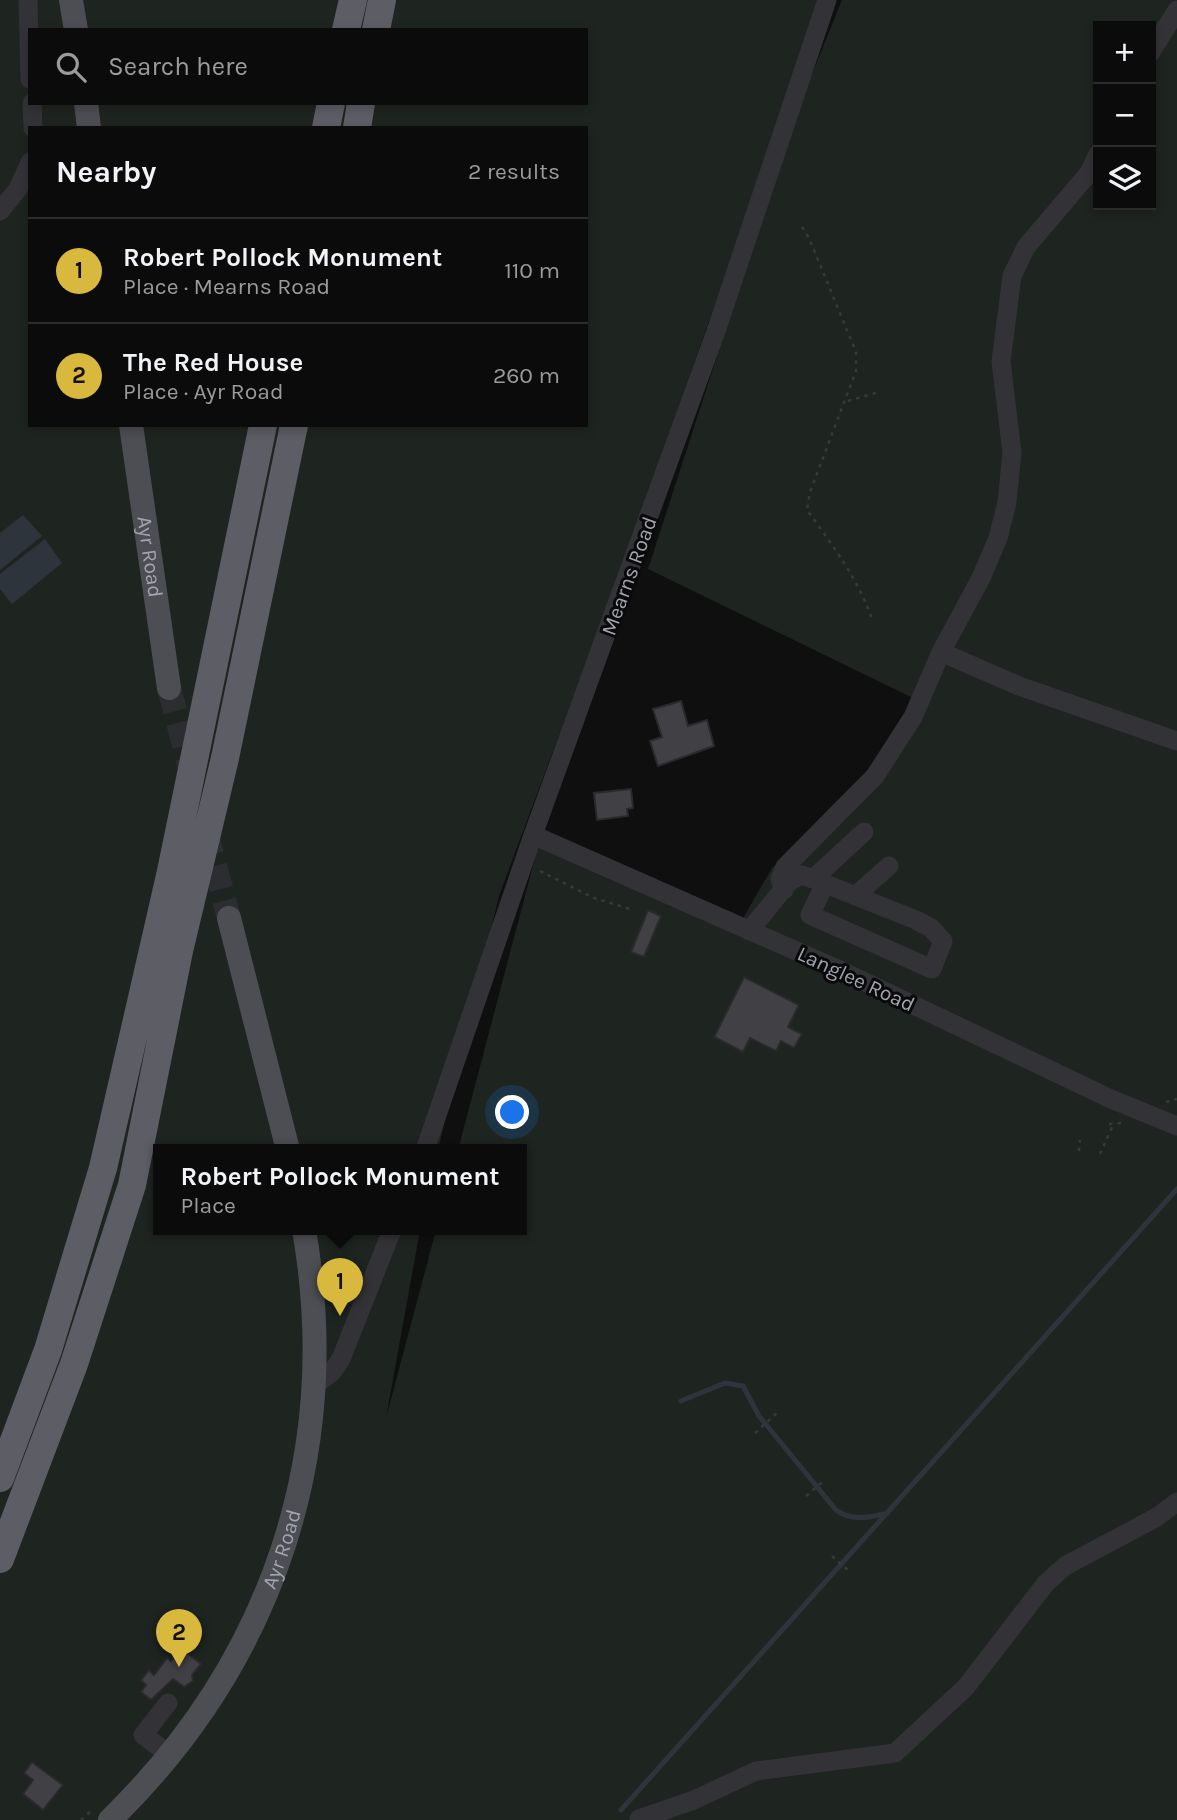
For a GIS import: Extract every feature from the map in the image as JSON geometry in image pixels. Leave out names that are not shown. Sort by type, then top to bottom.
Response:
[{"type":"highway","points":[[346,28],[353,0]]},
{"type":"highway","points":[[376,28],[382,0]]},
{"type":"highway","points":[[326,126],[331,105]]},
{"type":"highway","points":[[356,126],[362,105]]},
{"type":"highway","points":[[0,1478],[48,1350],[103,1168],[170,876],[263,427]]},
{"type":"highway","points":[[0,1559],[74,1364],[132,1185],[179,951],[225,758],[294,427]]},
{"type":"main road","points":[[71,0],[75,28]]},
{"type":"main road","points":[[86,105],[89,126]]},
{"type":"main road","name":"Ayr Road","points":[[131,427],[169,688]]},
{"type":"main road","points":[[229,918],[286,1144]]},
{"type":"main road","name":"Ayr Road","points":[[105,1811],[147,1784],[202,1716],[253,1625],[288,1534],[308,1449],[314,1386],[313,1279],[305,1235]]},
{"type":"street","points":[[28,0],[29,28]]},
{"type":"street","name":"Mearns Road","points":[[427,1144],[533,835],[711,345],[827,0]]},
{"type":"street","points":[[1156,44],[1177,10]]},
{"type":"street","points":[[32,105],[33,126]]},
{"type":"street","points":[[783,890],[780,878],[785,867],[875,776],[913,717],[941,652],[981,578],[998,538],[1007,502],[1012,452],[1001,361],[1012,276],[1026,247],[1093,164]]},
{"type":"street","points":[[0,211],[18,189],[28,166]]},
{"type":"street","points":[[941,652],[1019,686],[1177,741]]},
{"type":"street","points":[[748,931],[790,881],[802,875],[819,882],[855,896],[904,907],[943,941],[932,969],[810,915],[819,882],[864,832]]},
{"type":"street","name":"Langlee Road","points":[[533,835],[844,972],[1111,1099],[1177,1126]]},
{"type":"street","points":[[855,896],[889,866]]},
{"type":"street","points":[[314,1386],[341,1359],[390,1235]]},
{"type":"street","points":[[639,1819],[694,1800],[756,1771],[895,1753],[966,1687],[1045,1583],[1065,1566],[1157,1517],[1177,1502]]},
{"type":"street","points":[[168,1703],[143,1735],[170,1755]]},
{"type":"path","points":[[802,227],[809,237],[856,352],[856,371],[847,401],[810,492],[807,510],[825,531],[864,595],[873,622]]},
{"type":"path","points":[[847,401],[879,392]]},
{"type":"path","points":[[524,863],[594,898],[630,909]]},
{"type":"path","points":[[1100,1154],[1113,1125]]},
{"type":"path","points":[[1079,1151],[1080,1140]]},
{"type":"path","points":[[756,1432],[778,1412]]},
{"type":"path","points":[[807,1495],[825,1480]]},
{"type":"path","points":[[832,1557],[849,1571]]},
{"type":"path","points":[[81,1820],[105,1811]]},
{"type":"shaded area","points":[[0,0],[818,0],[718,296],[612,593],[499,896],[439,1144],[153,1144],[153,1235],[419,1235],[386,1418],[435,1235],[527,1235],[527,1144],[460,1144],[541,835],[742,920],[772,868],[853,791],[917,700],[648,569],[795,116],[842,0],[1177,0],[1177,1820],[0,1820]]},
{"type":"shaded area","points":[[23,515],[42,536],[0,570],[0,533]]},
{"type":"shaded area","points":[[45,539],[62,563],[12,604],[0,589],[0,574]]},
{"type":"building","points":[[681,701],[688,726],[707,720],[714,746],[658,766],[650,741],[662,737],[653,709]]},
{"type":"building","points":[[631,789],[633,808],[627,809],[628,816],[597,820],[594,793]]},
{"type":"building","points":[[648,910],[661,916],[644,957],[631,952]]},
{"type":"building","points":[[744,977],[799,1005],[788,1027],[802,1034],[794,1048],[781,1041],[776,1051],[750,1038],[743,1052],[714,1037]]},
{"type":"building","points":[[181,1648],[201,1664],[192,1675],[193,1681],[184,1687],[173,1679],[151,1700],[141,1692],[146,1685],[141,1680],[149,1670],[154,1675],[167,1658],[171,1661]]},
{"type":"building","points":[[32,1762],[63,1785],[43,1810],[23,1794],[33,1780],[24,1773]]},
{"type":"waterway","points":[[621,1810],[1177,1189]]},
{"type":"waterway","points":[[681,1401],[725,1383],[743,1386],[759,1416],[836,1510],[855,1517],[888,1513]]},
{"type":"tunnel","points":[[169,688],[192,776]]},
{"type":"tunnel","points":[[206,831],[229,918]]},
{"type":"place","name":"Robert Pollock Monument","points":[[340,1316]]},
{"type":"place","name":"The Red House","points":[[179,1667]]}]
